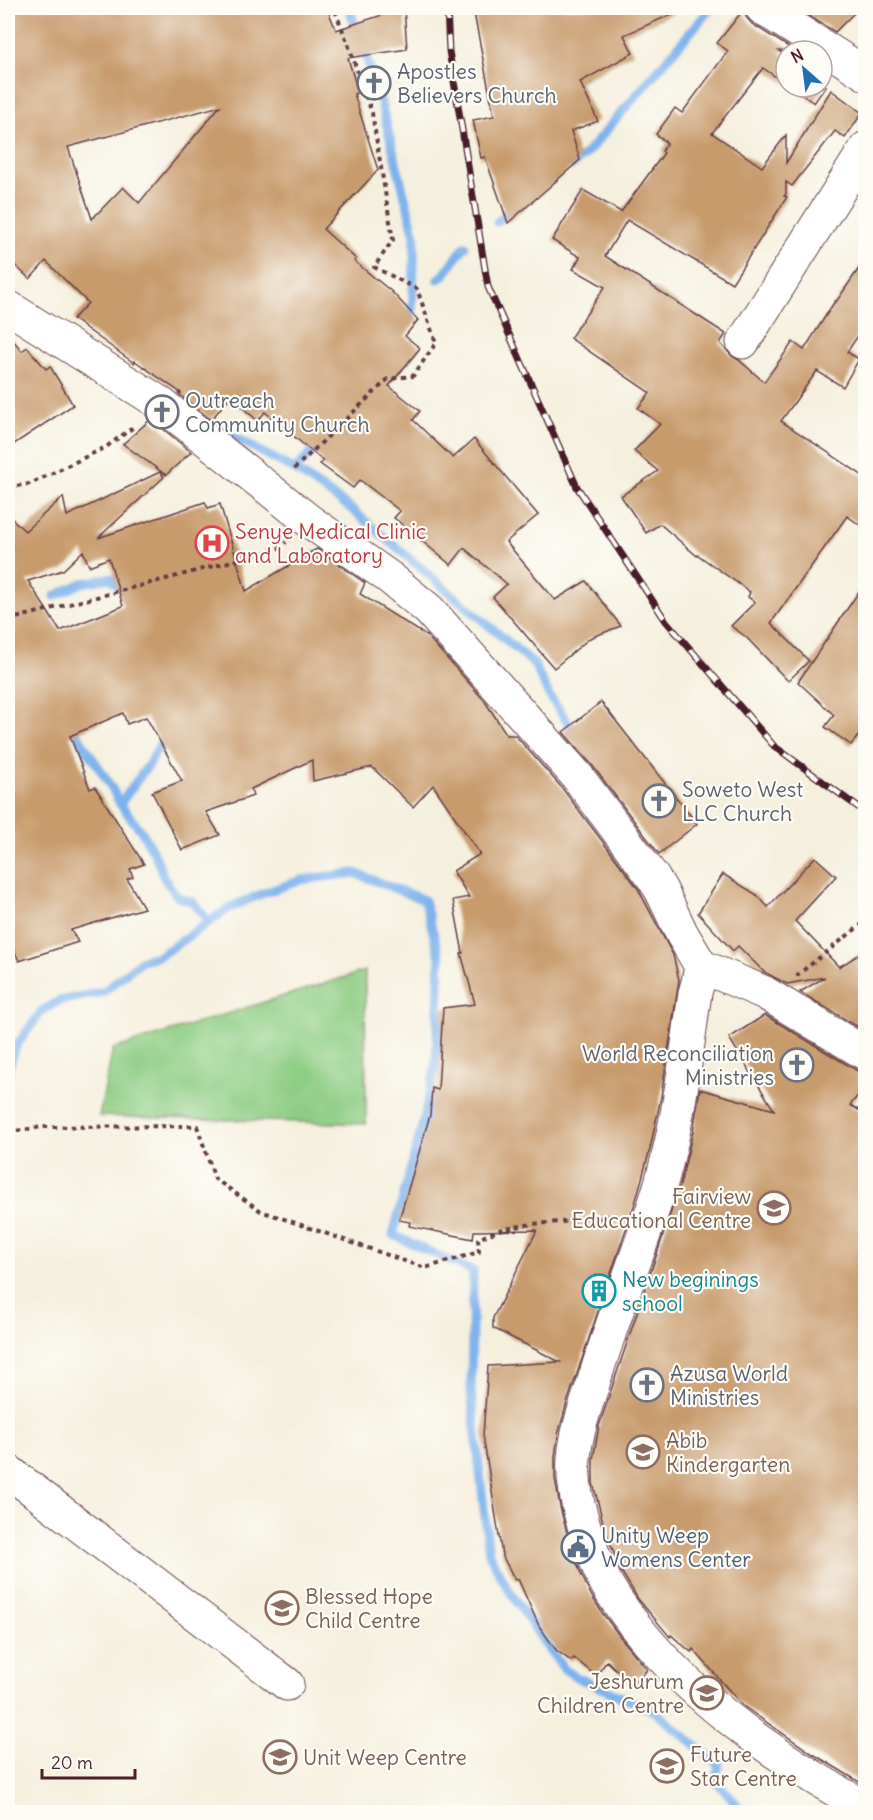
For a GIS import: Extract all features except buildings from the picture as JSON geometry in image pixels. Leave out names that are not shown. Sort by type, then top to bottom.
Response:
[{"type":"street","points":[[762,8],[866,74]]},
{"type":"street","points":[[742,342],[866,148]]},
{"type":"street","points":[[8,307],[160,403],[308,520],[374,565],[429,610],[577,776],[652,876],[701,966],[765,993],[866,1054]]},
{"type":"street","points":[[701,966],[699,982],[694,993],[682,1091],[655,1203],[601,1357],[581,1422],[574,1458],[576,1500],[588,1540],[604,1580],[651,1646],[693,1688],[745,1731],[804,1773],[866,1809]]},
{"type":"street","points":[[8,1471],[287,1684]]},
{"type":"path","points":[[272,490],[388,379],[413,376],[436,343],[417,289],[374,267],[393,240],[372,114],[334,8]]},
{"type":"path","points":[[8,487],[30,484],[106,447],[135,426],[160,403]]},
{"type":"path","points":[[8,620],[280,548],[308,520]]},
{"type":"path","points":[[765,993],[780,990],[866,921]]},
{"type":"path","points":[[8,1132],[42,1127],[197,1126],[215,1179],[261,1211],[425,1268],[479,1252],[478,1239],[499,1230],[531,1224],[609,1217],[620,1215],[629,1202],[655,1203]]},
{"type":"green space","points":[[365,971],[366,1124],[99,1116],[113,1049]]},
{"type":"waterway","points":[[349,8],[378,91],[415,236],[412,314],[407,325]]},
{"type":"waterway","points":[[572,165],[586,154],[711,8]]},
{"type":"waterway","points":[[497,222],[515,208]]},
{"type":"waterway","points":[[438,279],[443,276],[465,246]]},
{"type":"waterway","points":[[209,423],[295,470],[349,507],[534,664],[549,695],[577,736]]},
{"type":"waterway","points":[[295,470],[320,443]]},
{"type":"waterway","points":[[55,596],[82,583],[110,578],[125,591]]},
{"type":"waterway","points":[[71,723],[120,804]]},
{"type":"waterway","points":[[165,734],[151,761],[120,804],[142,832],[155,855],[164,878],[178,897],[193,902],[209,922]]},
{"type":"waterway","points":[[8,1071],[16,1046],[42,1011],[59,1001],[103,992],[142,960],[159,956],[231,907],[264,893],[301,880],[355,873],[424,900],[440,957],[436,1063],[425,1115],[393,1235],[473,1271],[471,1391],[489,1554],[510,1592],[564,1669],[578,1678],[654,1711],[719,1765],[716,1781],[744,1812]]},
{"type":"railway","points":[[447,8],[449,51],[488,287],[577,487],[666,621],[774,746],[866,813]]},
{"type":"place","name":"Apostles Believers Church","points":[[374,83]]},
{"type":"place","name":"Outreach Community Church","points":[[162,412]]},
{"type":"place","name":"Senye Medical Clinic and Laboratory","points":[[212,543]]},
{"type":"place","name":"Soweto West LLC Church","points":[[659,801]]},
{"type":"place","name":"World Reconciliation Ministries","points":[[797,1065]]},
{"type":"place","name":"Fairview Educational Centre","points":[[774,1208]]},
{"type":"place","name":"New beginings school","points":[[599,1291]]},
{"type":"place","name":"Azusa World Ministries","points":[[647,1385]]},
{"type":"place","name":"Abib Kindergarten","points":[[643,1452]]},
{"type":"place","name":"Unity Weep Womens Center","points":[[578,1547]]},
{"type":"place","name":"Blessed Hope Child Centre","points":[[282,1608]]},
{"type":"place","name":"Jeshurum Children Centre","points":[[707,1693]]},
{"type":"place","name":"Unit Weep Centre","points":[[280,1757]]},
{"type":"place","name":"Future Star Centre","points":[[667,1766]]}]
